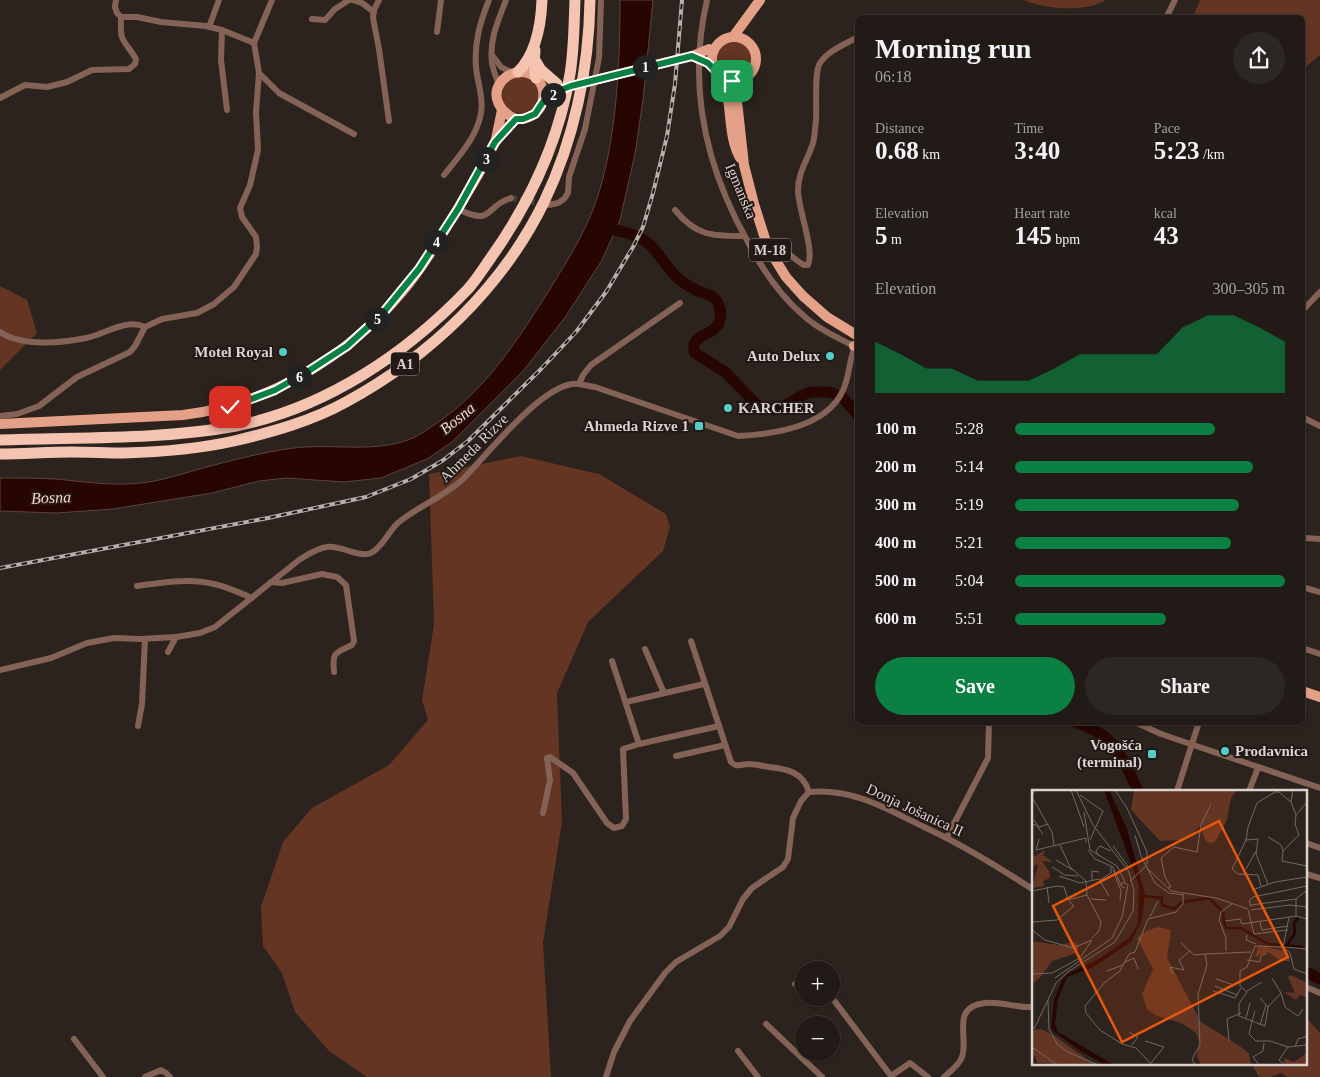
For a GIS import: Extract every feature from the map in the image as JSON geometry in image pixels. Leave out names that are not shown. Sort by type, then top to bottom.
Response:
[{"type":"highway","points":[[538,80],[534,57],[542,0]]},
{"type":"highway","name":"A1","points":[[0,440],[166,434],[204,431],[237,425],[281,413],[313,401],[352,382],[394,354],[437,318],[469,287],[521,213],[551,146],[562,109],[570,75],[574,42],[575,0]]},
{"type":"highway","name":"A1","points":[[0,454],[122,453],[178,449],[232,441],[279,429],[313,417],[346,402],[389,376],[426,349],[487,290],[515,251],[544,203],[576,115],[584,71],[590,0]]},
{"type":"highway","points":[[515,73],[529,58],[536,40]]},
{"type":"highway","points":[[534,57],[540,70],[558,87]]},
{"type":"main road","points":[[732,37],[760,0]]},
{"type":"main road","name":"M-18","points":[[750,14],[748,26],[750,43],[754,48],[756,62],[750,74],[744,78],[740,85],[737,101],[744,166],[768,248],[786,277],[803,296],[855,341]]},
{"type":"main road","points":[[558,87],[543,102],[535,114],[523,119],[508,116],[502,110],[497,99],[498,86],[502,80],[515,73],[524,72],[545,84],[558,87],[571,86],[692,56],[732,37],[739,37],[750,43]]},
{"type":"main road","name":"M-18","points":[[713,47],[714,69],[728,91],[732,134],[736,150],[744,166]]},
{"type":"main road","points":[[692,56],[732,81],[744,78]]},
{"type":"main road","points":[[538,80],[544,95],[543,102]]},
{"type":"main road","points":[[495,142],[502,110]]},
{"type":"main road","points":[[0,424],[183,415],[207,412],[230,407],[275,390],[307,372],[347,346],[383,313],[419,269],[458,209],[495,142],[516,119]]},
{"type":"main road","points":[[1305,692],[1320,697]]},
{"type":"street","points":[[0,98],[25,85],[47,87],[67,82],[92,70],[124,70],[133,67],[136,64],[136,59],[120,36],[120,17],[115,7],[116,0]]},
{"type":"street","points":[[209,27],[219,0]]},
{"type":"street","points":[[0,416],[18,414],[39,406],[72,380],[130,352],[145,327],[162,319],[197,313],[214,304],[234,287],[256,254],[258,247],[256,237],[242,217],[240,208],[250,185],[258,150],[256,112],[259,73],[254,43],[272,0]]},
{"type":"street","points":[[312,19],[325,20],[335,9],[350,0],[362,3],[374,12]]},
{"type":"street","points":[[379,0],[374,12],[374,30],[379,49],[389,121]]},
{"type":"street","points":[[437,32],[441,0]]},
{"type":"street","points":[[444,175],[470,141],[481,112],[482,99],[476,66],[476,37],[489,0]]},
{"type":"street","points":[[498,86],[492,63],[493,36],[506,0]]},
{"type":"street","points":[[549,205],[558,203],[568,193],[570,177],[585,129],[599,58],[601,0]]},
{"type":"street","name":"Igmanska","points":[[707,0],[701,37],[699,70],[702,115],[709,152],[720,185],[744,236],[768,276],[787,301],[823,330],[855,342]]},
{"type":"street","points":[[1168,15],[1175,0]]},
{"type":"street","points":[[120,17],[137,17],[161,22],[209,27],[222,30],[254,43]]},
{"type":"street","points":[[222,30],[221,60],[227,110]]},
{"type":"street","points":[[768,248],[776,247],[784,250],[804,265],[808,265],[810,254],[798,189],[802,168],[813,142],[817,106],[817,69],[827,56],[855,39]]},
{"type":"street","points":[[492,54],[501,67],[515,73]]},
{"type":"street","points":[[259,73],[279,93],[354,134]]},
{"type":"street","points":[[458,209],[470,215],[484,216],[491,212],[498,204],[511,198]]},
{"type":"street","points":[[675,210],[685,223],[702,232],[744,236]]},
{"type":"street","points":[[1305,308],[1320,292]]},
{"type":"street","points":[[579,384],[583,374],[591,365],[680,303]]},
{"type":"street","points":[[0,332],[16,340],[47,342],[86,338],[129,324],[138,324],[145,327]]},
{"type":"street","name":"Ahmeda Rizve","points":[[0,670],[51,658],[87,643],[114,638],[145,639],[200,633],[215,627],[299,560],[312,552],[327,547],[340,548],[363,555],[372,552],[397,523],[448,492],[534,406],[550,392],[560,387],[579,384],[623,396],[738,436],[761,435],[802,425],[820,417],[837,400],[843,390],[855,350]]},
{"type":"street","points":[[1305,418],[1320,426]]},
{"type":"street","points":[[1305,538],[1320,539]]},
{"type":"street","points":[[271,582],[282,583],[322,574],[337,577],[346,584],[354,641],[352,645],[336,653],[333,659],[334,672]]},
{"type":"street","points":[[137,586],[178,582],[205,582],[252,598]]},
{"type":"street","points":[[1305,588],[1320,592]]},
{"type":"street","points":[[168,652],[176,637]]},
{"type":"street","points":[[138,726],[142,704],[145,639]]},
{"type":"street","points":[[606,1077],[614,1052],[630,1021],[665,973],[676,962],[720,936],[729,927],[742,899],[752,888],[783,867],[788,859],[793,818],[801,801],[809,792],[808,787],[791,770],[752,764],[733,765],[691,641]]},
{"type":"street","points":[[645,649],[664,693]]},
{"type":"street","points":[[1305,649],[1320,654]]},
{"type":"street","points":[[612,661],[639,744]]},
{"type":"street","points":[[626,702],[704,684]]},
{"type":"street","points":[[947,837],[988,758],[989,725]]},
{"type":"street","points":[[1142,725],[1161,734],[1320,788]]},
{"type":"street","points":[[1178,790],[1198,725]]},
{"type":"street","points":[[543,813],[550,780],[547,758],[550,757],[573,773],[607,823],[614,828],[622,826],[626,819],[623,749],[719,726]]},
{"type":"street","points":[[676,756],[725,745]]},
{"type":"street","points":[[1249,790],[1258,768]]},
{"type":"street","name":"Donja Jošanica II","points":[[809,792],[830,791],[874,802],[947,837],[993,863],[1032,889]]},
{"type":"street","points":[[1308,844],[1320,848]]},
{"type":"street","points":[[1308,988],[1320,993]]},
{"type":"street","points":[[944,1077],[959,1062],[962,1056],[963,1020],[971,1008],[995,1002],[1032,1007]]},
{"type":"street","points":[[839,1006],[891,1076],[910,1063],[928,1077]]},
{"type":"street","points":[[766,1024],[822,1077]]},
{"type":"street","points":[[74,1039],[103,1077]]},
{"type":"street","points":[[738,1051],[758,1077]]},
{"type":"street","points":[[145,1077],[161,1070],[170,1077]]},
{"type":"shaded area","points":[[1023,0],[1106,0],[1087,7],[1065,8],[1042,6]]},
{"type":"shaded area","points":[[1200,0],[1320,0],[1320,55],[1305,67],[1305,15],[1194,15]]},
{"type":"shaded area","points":[[734,39],[747,45],[753,58],[747,71],[734,77],[721,71],[715,58],[721,45]]},
{"type":"shaded area","points":[[520,77],[533,82],[538,95],[533,108],[520,113],[507,108],[502,95],[507,82]]},
{"type":"shaded area","points":[[0,286],[27,300],[37,333],[0,370]]},
{"type":"shaded area","points":[[521,456],[599,474],[666,514],[670,527],[663,551],[588,622],[557,693],[562,822],[543,943],[551,1077],[367,1077],[329,1051],[295,1012],[282,973],[263,946],[261,907],[283,842],[312,808],[389,765],[428,720],[422,700],[434,624],[429,474]]},
{"type":"shaded area","points":[[1308,1019],[1320,1033],[1320,1077],[1287,1077],[1281,1073],[1271,1077],[1259,1077],[1252,1064],[1308,1064]]},
{"type":"water","name":"Bosna","points":[[620,0],[653,0],[643,100],[635,154],[620,220],[602,260],[566,316],[524,370],[452,442],[427,459],[381,478],[344,482],[286,478],[259,481],[212,493],[113,509],[56,513],[0,511],[0,478],[56,479],[114,484],[149,482],[237,459],[294,448],[369,447],[399,443],[419,435],[455,410],[486,379],[514,344],[564,265],[591,215],[606,166],[614,119],[618,71]]},
{"type":"waterway","points":[[601,228],[627,233],[642,239],[652,247],[680,280],[696,290],[715,298],[719,304],[720,319],[717,326],[696,341],[694,346],[695,353],[725,372],[758,406],[773,410],[781,408],[810,392],[830,392],[842,397],[855,412]]},
{"type":"waterway","points":[[1083,725],[1100,733],[1116,748],[1138,790]]},
{"type":"waterway","points":[[1308,973],[1320,979]]},
{"type":"tunnel","points":[[511,198],[544,204]]},
{"type":"railway","points":[[0,568],[268,518],[366,497],[411,479],[442,461],[468,441],[576,332],[606,292],[643,227],[667,136],[675,84],[682,0]]},
{"type":"place","name":"Motel Royal","points":[[283,352]]},
{"type":"place","name":"Auto Delux","points":[[830,356]]},
{"type":"place","name":"KARCHER","points":[[728,408]]},
{"type":"place","name":"Ahmeda Rizve 1","points":[[699,426]]},
{"type":"place","name":"Prodavnica","points":[[1225,751]]},
{"type":"place","name":"Vogošća (terminal)","points":[[1152,754]]},
{"type":"route","points":[[230,407],[275,390],[307,372],[347,346],[383,313],[419,269],[458,209],[495,142],[516,119],[523,119],[535,114],[543,102],[558,91],[571,86],[692,56],[708,63],[726,80],[732,81]]}]
